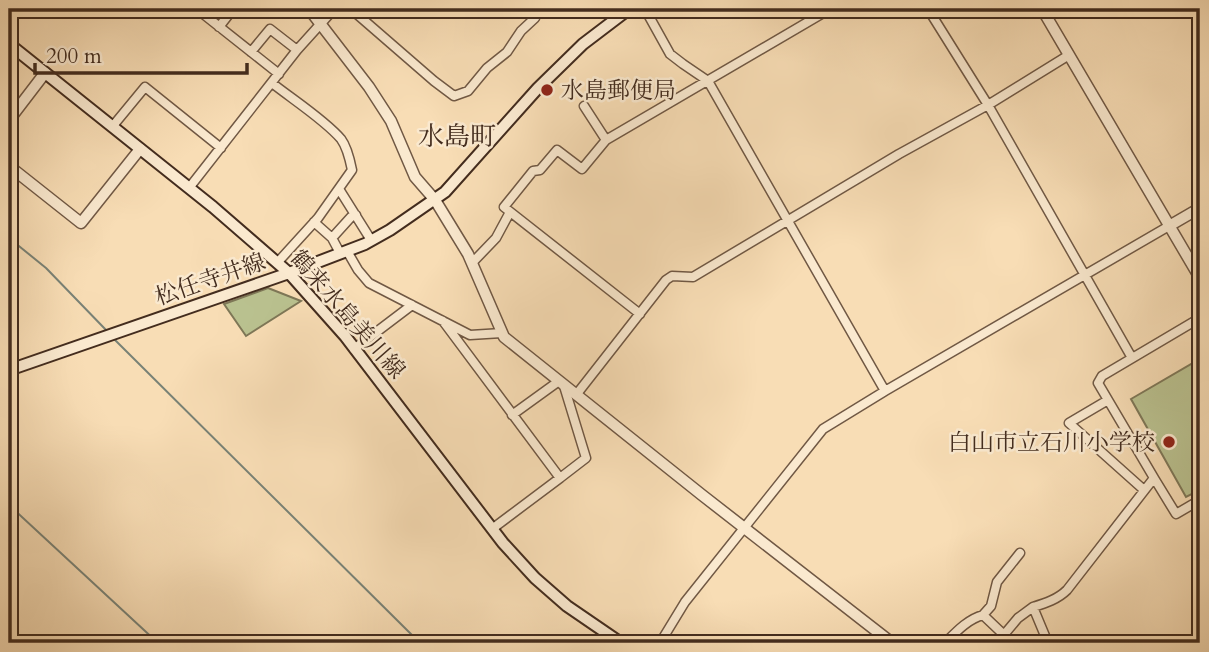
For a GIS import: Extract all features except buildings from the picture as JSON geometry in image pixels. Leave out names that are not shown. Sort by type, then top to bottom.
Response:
[{"type":"main road","name":"松任寺井線","points":[[9,370],[289,274],[390,230],[445,192],[538,88],[583,44],[629,9]]},
{"type":"main road","name":"鶴来水島美川線","points":[[9,44],[189,188],[289,274],[354,349],[492,529],[535,578],[567,606],[621,643]]},
{"type":"main road","points":[[257,284],[267,274],[267,254]]},
{"type":"main road","points":[[306,292],[306,274],[310,265]]},
{"type":"street","points":[[219,27],[233,9]]},
{"type":"street","points":[[309,9],[369,87],[396,130],[415,177],[435,200],[458,237],[502,333],[510,344],[892,643]]},
{"type":"street","points":[[189,188],[297,50],[334,9]]},
{"type":"street","points":[[351,9],[454,96],[468,92],[535,18],[525,9]]},
{"type":"street","points":[[645,9],[670,54],[708,82],[886,391]]},
{"type":"street","points":[[640,314],[504,207],[533,171],[540,170],[556,150],[582,169],[606,141],[830,9]]},
{"type":"street","points":[[928,9],[988,105],[1132,358]]},
{"type":"street","points":[[1042,9],[1200,278]]},
{"type":"street","points":[[202,13],[279,74]]},
{"type":"street","points":[[251,52],[270,29],[297,50]]},
{"type":"street","points":[[576,395],[666,280],[672,276],[693,277],[1069,55]]},
{"type":"street","points":[[9,120],[45,73]]},
{"type":"street","points":[[272,83],[342,140],[352,170],[314,222],[277,263]]},
{"type":"street","points":[[112,127],[145,87],[221,148]]},
{"type":"street","points":[[584,106],[606,141]]},
{"type":"street","points":[[9,166],[81,223],[140,149]]},
{"type":"street","points":[[339,189],[371,240]]},
{"type":"street","points":[[660,643],[685,602],[823,429],[1200,208]]},
{"type":"street","points":[[472,264],[496,238],[510,212]]},
{"type":"street","points":[[332,238],[356,215]]},
{"type":"street","points":[[314,222],[332,238],[369,283],[470,335],[502,333]]},
{"type":"street","points":[[354,349],[411,305]]},
{"type":"street","points":[[1200,318],[1102,376],[1098,383],[1176,514],[1200,500]]},
{"type":"street","points":[[443,321],[560,478]]},
{"type":"street","points":[[512,415],[561,384]]},
{"type":"street","points":[[492,529],[586,458],[561,384]]},
{"type":"street","points":[[1108,400],[1069,422],[1144,490]]},
{"type":"street","points":[[983,615],[1002,639],[1018,618],[1033,607],[1050,602],[1067,590],[1154,478]]},
{"type":"street","points":[[946,643],[960,627],[983,615],[991,606],[997,582],[1020,553]]},
{"type":"street","points":[[1033,607],[1048,643]]},
{"type":"green space","points":[[268,288],[301,301],[246,336],[224,304]]},
{"type":"green space","points":[[1193,363],[1200,376],[1200,490],[1186,497],[1131,399]]},
{"type":"waterway","points":[[9,238],[46,268],[107,331]]},
{"type":"waterway","points":[[113,338],[420,643]]},
{"type":"waterway","points":[[9,505],[158,643]]},
{"type":"place","name":"水島郵便局","points":[[547,90]]},
{"type":"place","name":"白山市立石川小学校","points":[[1169,442]]},
{"type":"district","name":"水島町","points":[[457,136]]}]
